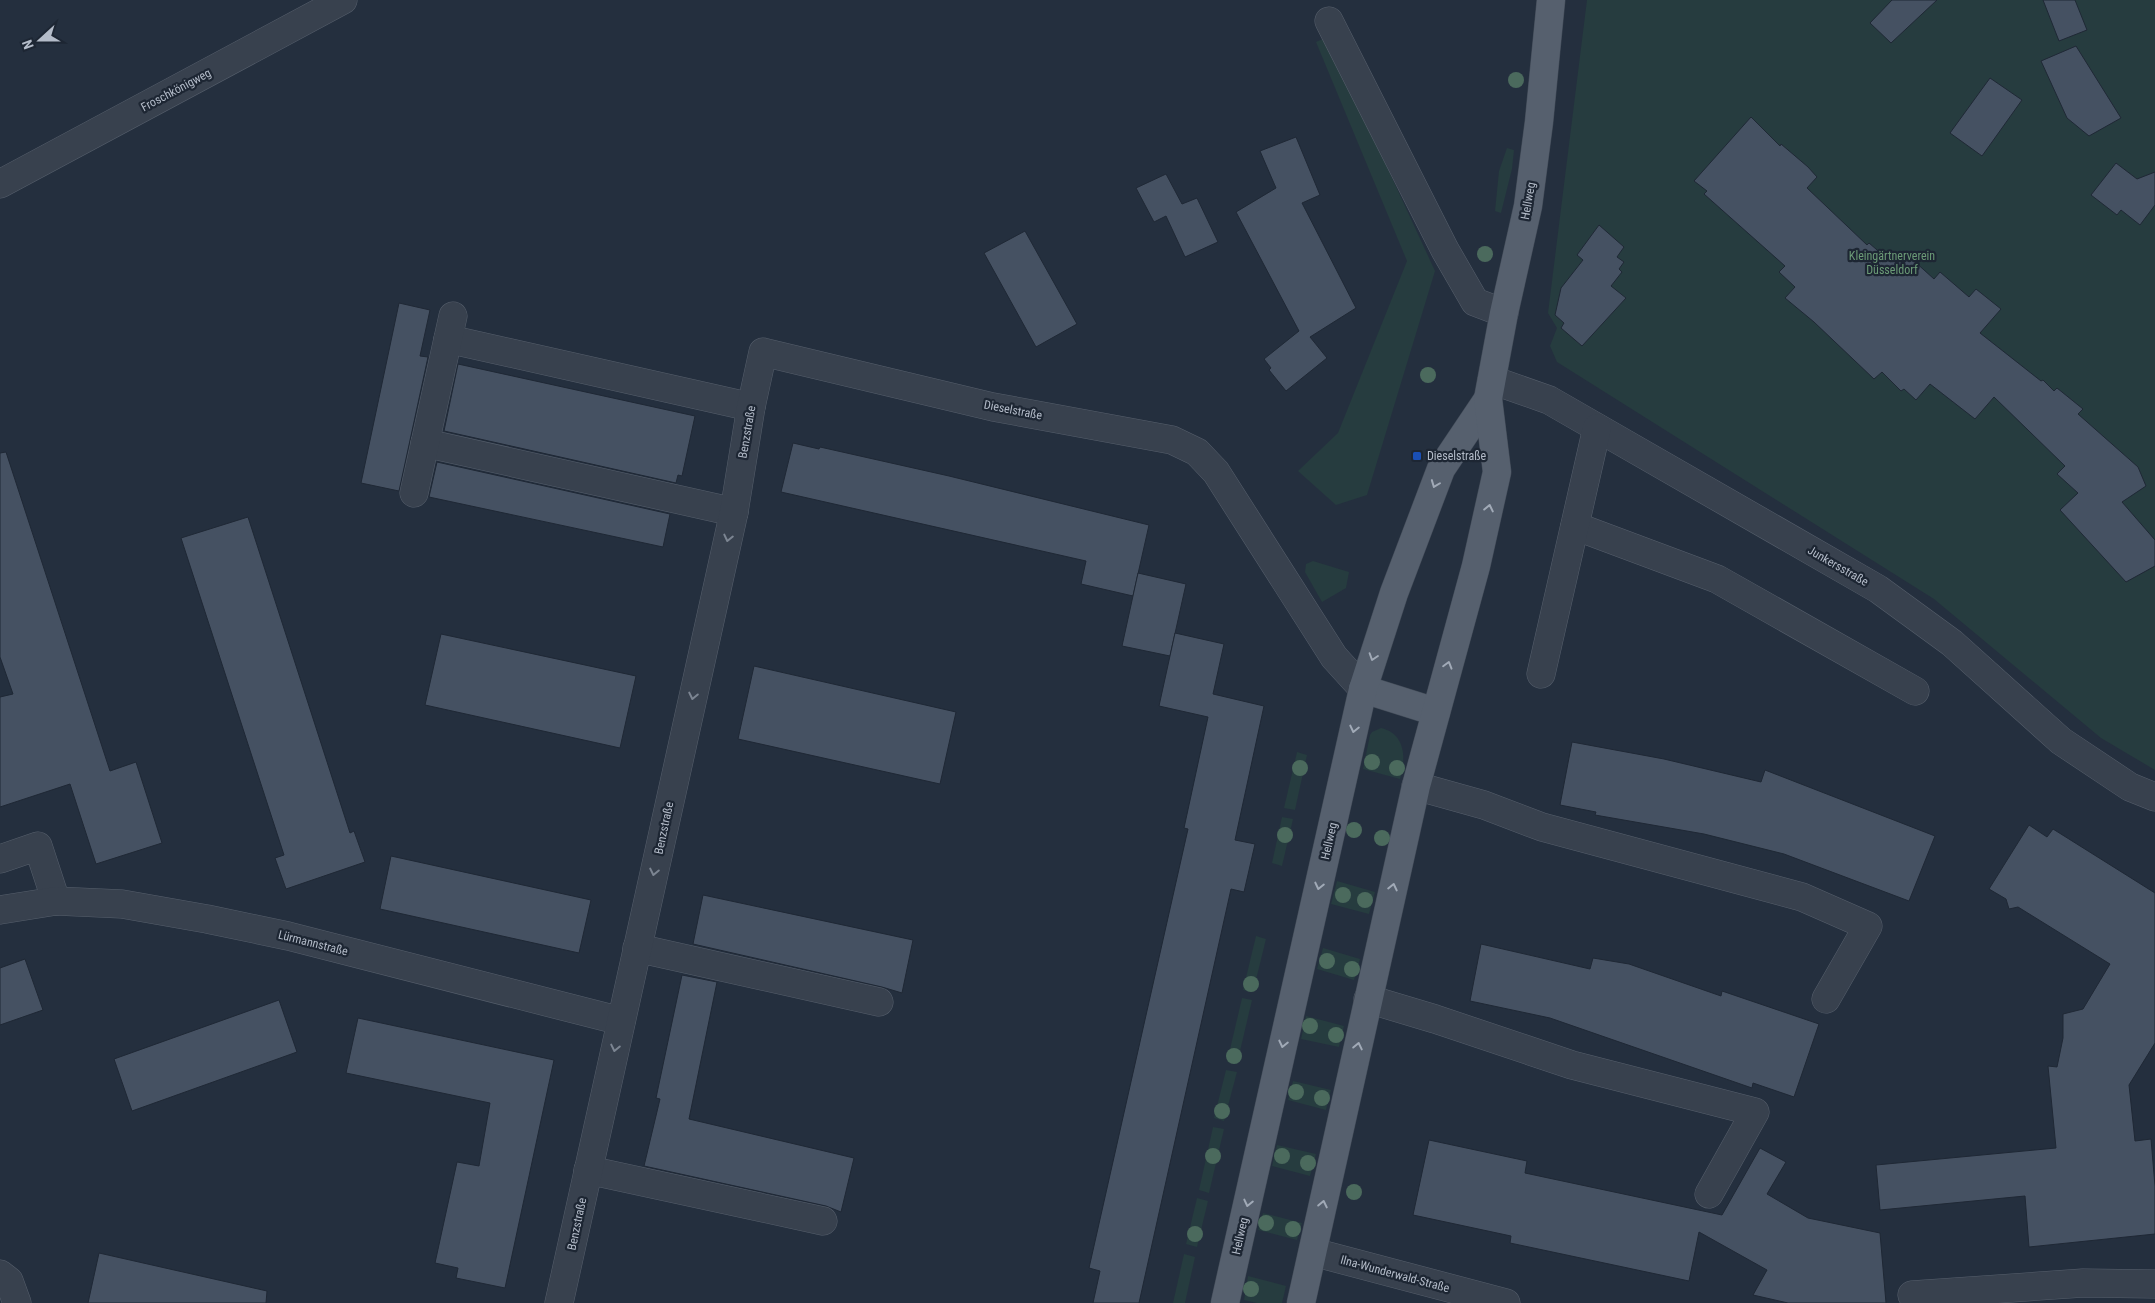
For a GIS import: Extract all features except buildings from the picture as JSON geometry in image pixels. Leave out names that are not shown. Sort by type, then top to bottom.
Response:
[{"type":"main road","name":"Hellweg","points":[[1302,1303],[1416,786],[1476,566],[1496,472],[1490,390],[1504,313],[1528,206],[1540,122],[1551,0]]},
{"type":"main road","name":"Hellweg","points":[[1226,1303],[1363,689],[1394,593],[1441,469],[1490,390]]},
{"type":"main road","points":[[1363,689],[1436,712]]},
{"type":"street","name":"Froschkönigweg","points":[[3,175],[343,0]]},
{"type":"street","points":[[1329,21],[1446,250],[1475,302],[1504,313]]},
{"type":"street","points":[[414,493],[450,328],[751,407]]},
{"type":"street","name":"Benzstraße","points":[[559,1303],[734,512],[751,407],[764,352]]},
{"type":"street","name":"Dieselstraße","points":[[764,352],[993,407],[1172,440],[1197,452],[1216,472],[1334,657],[1363,689]]},
{"type":"street","name":"Junkersstraße","points":[[1490,390],[1549,400],[1878,589],[1952,643],[2062,741],[2130,787],[2155,797]]},
{"type":"street","points":[[1541,674],[1598,428]]},
{"type":"street","points":[[425,443],[734,512]]},
{"type":"street","points":[[1575,526],[1717,579],[1915,691]]},
{"type":"street","points":[[1416,786],[1484,805],[1542,827],[1802,897],[1868,926],[1826,999]]},
{"type":"street","points":[[0,859],[38,846],[56,901]]},
{"type":"street","name":"Lürmannstraße","points":[[0,910],[56,901],[122,904],[207,919],[288,936],[621,1021]]},
{"type":"street","points":[[637,948],[879,1002]]},
{"type":"street","points":[[1368,999],[1435,1018],[1572,1065],[1755,1112],[1709,1194]]},
{"type":"street","points":[[588,1170],[823,1221]]},
{"type":"street","name":"Ilna-Wunderwald-Straße","points":[[1313,1252],[1506,1303]]},
{"type":"street","points":[[1912,1295],[2083,1283],[2155,1284]]},
{"type":"green space","name":"Kleingärtnerverein Düsseldorf","points":[[1587,0],[2155,0],[2155,770],[2101,738],[1934,599],[1557,362],[1550,346],[1557,328],[1548,313]]},
{"type":"green space","points":[[1327,37],[1435,271],[1367,495],[1336,505],[1298,471],[1338,433],[1407,261],[1316,42]]},
{"type":"green space","points":[[1507,148],[1514,150],[1512,169],[1501,213],[1495,211],[1499,171]]},
{"type":"green space","points":[[1313,561],[1349,572],[1346,588],[1322,602],[1305,572],[1306,564]]},
{"type":"green space","points":[[1381,728],[1389,731],[1400,742],[1403,763],[1400,779],[1363,769],[1370,735]]},
{"type":"green space","points":[[1297,752],[1307,755],[1295,810],[1284,808]]},
{"type":"green space","points":[[1282,817],[1293,819],[1282,866],[1272,863]]},
{"type":"green space","points":[[1337,881],[1375,892],[1369,914],[1331,904]]},
{"type":"green space","points":[[1256,936],[1266,939],[1253,992],[1243,990]]},
{"type":"green space","points":[[1323,948],[1360,959],[1354,980],[1317,969]]},
{"type":"green space","points":[[1242,998],[1252,1000],[1237,1064],[1227,1062]]},
{"type":"green space","points":[[1306,1016],[1344,1026],[1339,1047],[1301,1039]]},
{"type":"green space","points":[[1226,1070],[1237,1072],[1224,1121],[1214,1118]]},
{"type":"green space","points":[[1293,1081],[1331,1090],[1326,1110],[1288,1100]]},
{"type":"green space","points":[[1213,1127],[1224,1129],[1209,1193],[1199,1190]]},
{"type":"green space","points":[[1277,1145],[1316,1154],[1310,1176],[1272,1166]]},
{"type":"green space","points":[[1197,1198],[1208,1201],[1197,1247],[1186,1244]]},
{"type":"green space","points":[[1263,1213],[1302,1223],[1297,1240],[1258,1230]]},
{"type":"green space","points":[[1184,1254],[1195,1257],[1185,1303],[1173,1303]]},
{"type":"green space","points":[[1248,1276],[1286,1286],[1282,1303],[1257,1303],[1244,1300]]},
{"type":"place","name":"Dieselstraße","points":[[1417,456]]}]
